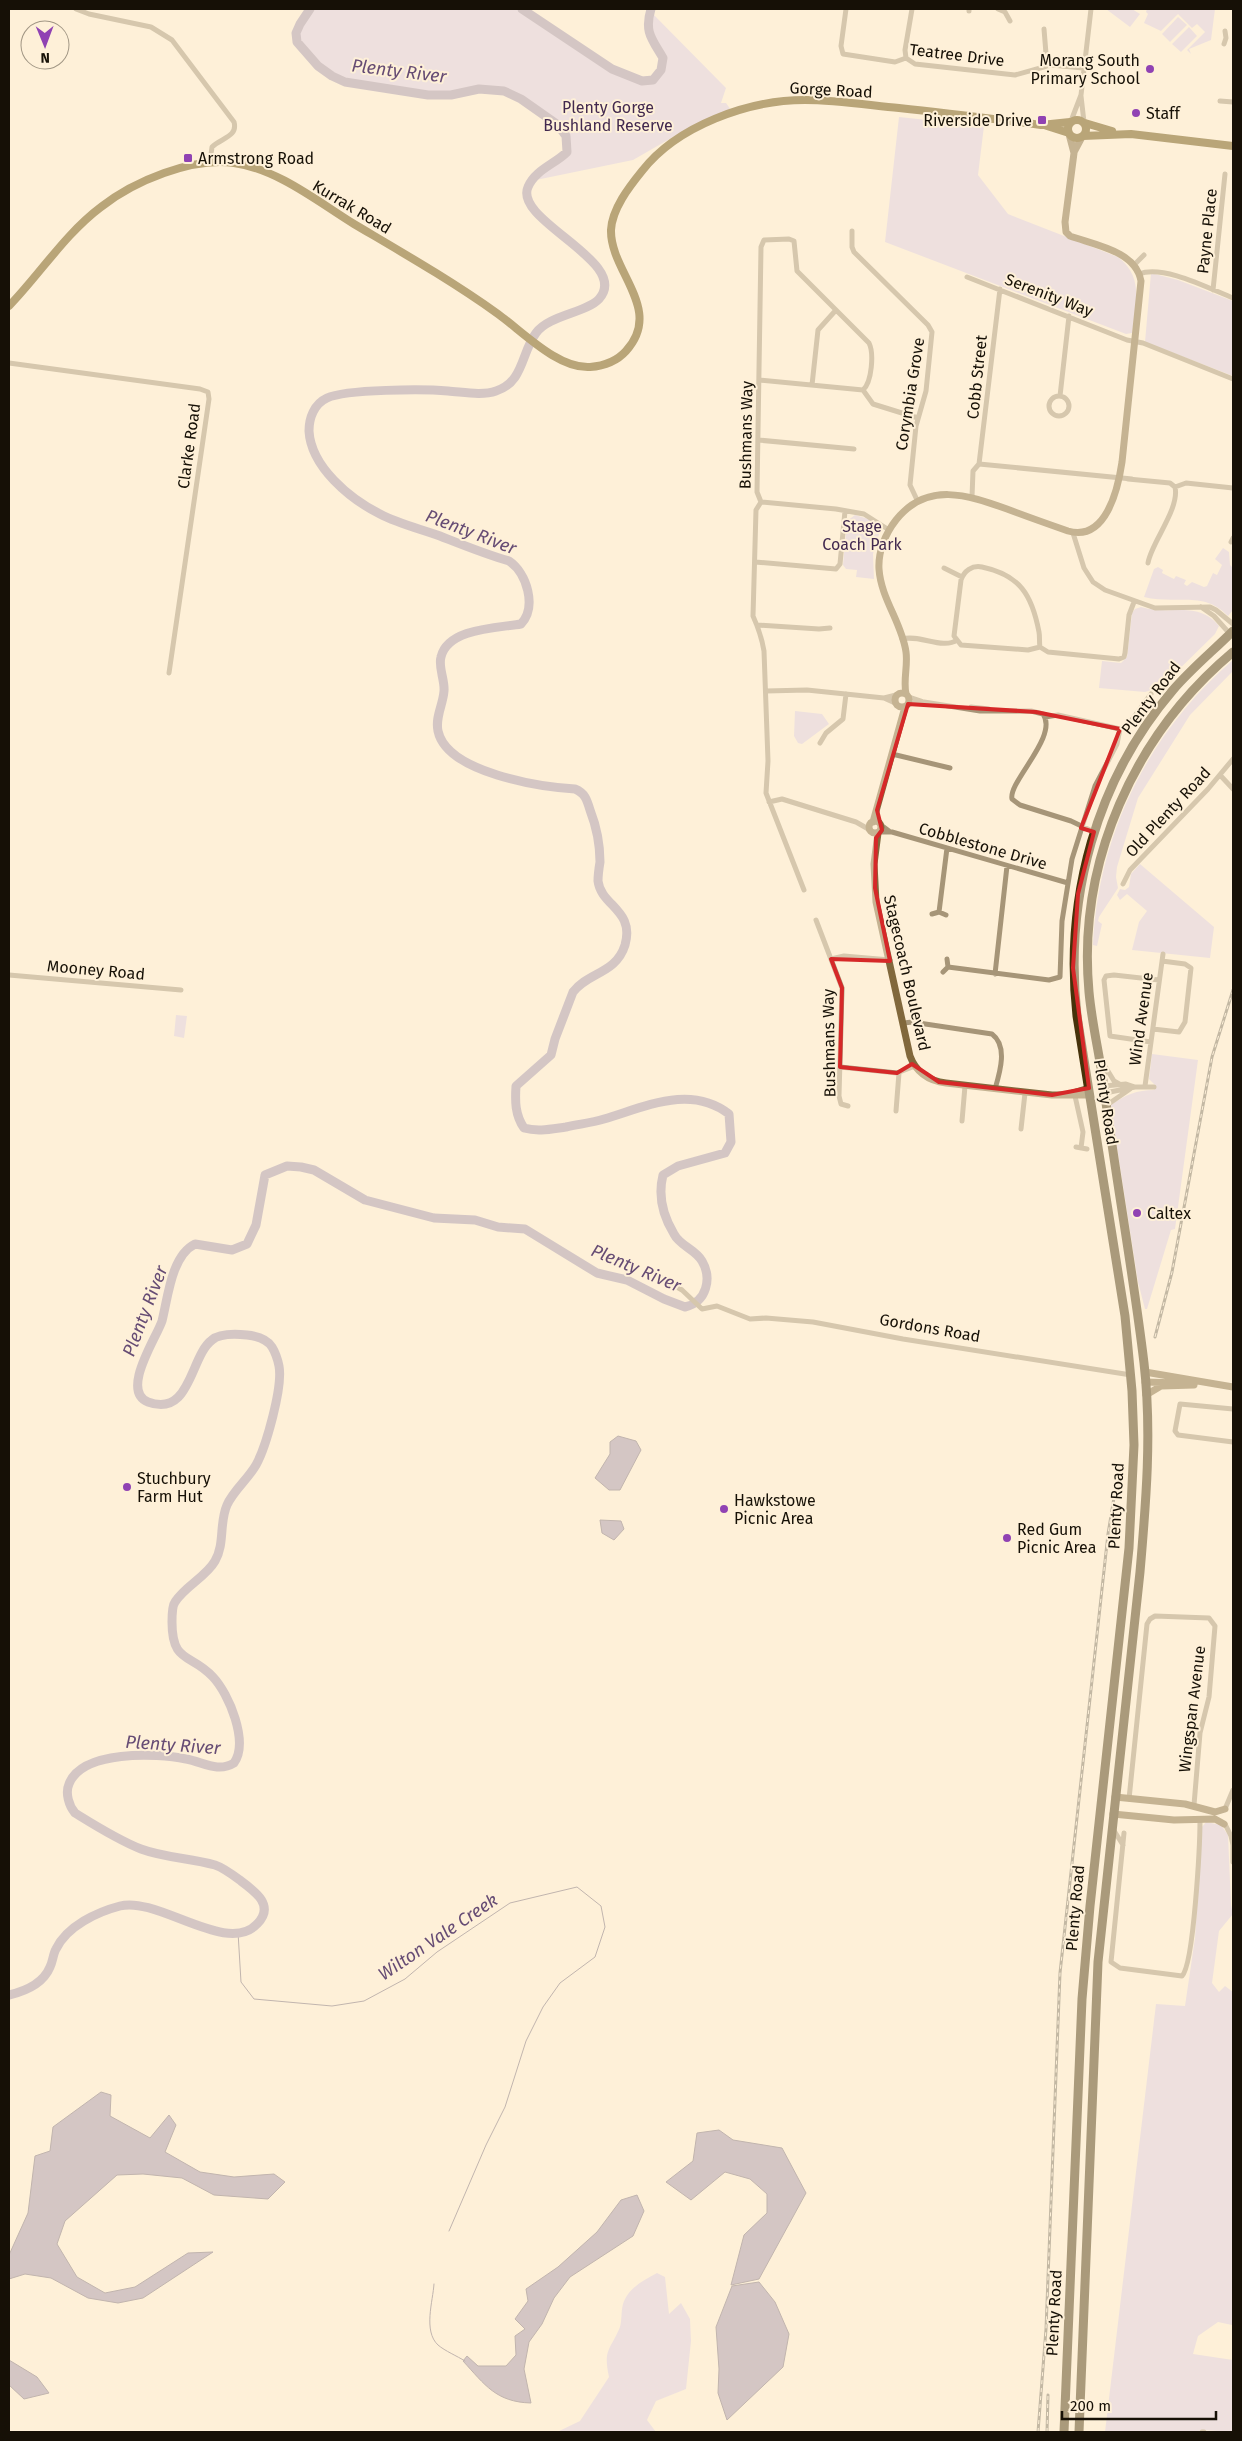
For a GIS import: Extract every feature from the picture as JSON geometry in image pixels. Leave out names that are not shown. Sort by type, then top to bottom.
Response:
[{"type":"highway","name":"Plenty Road","points":[[1064,2432],[1082,1999],[1132,1505],[1134,1445],[1131,1375],[1125,1316],[1075,998],[1074,952],[1078,894],[1095,828],[1126,759],[1159,708],[1199,662],[1232,634]]},
{"type":"highway","name":"Plenty Road","points":[[1079,2432],[1095,2009],[1113,1814],[1145,1515],[1147,1448],[1144,1372],[1089,992],[1088,942],[1093,894],[1107,834],[1124,793],[1146,751],[1168,720],[1197,685],[1233,652]]},
{"type":"highway","points":[[1089,1091],[1104,1089]]},
{"type":"highway","name":"Gordons Road","points":[[1131,1375],[1144,1372]]},
{"type":"highway","points":[[1131,1375],[1145,1382]]},
{"type":"highway","points":[[1102,1796],[1115,1797]]},
{"type":"highway","points":[[1100,1812],[1113,1814]]},
{"type":"main road","name":"Gorge Road","points":[[533,340],[571,365],[591,367],[613,361],[630,346],[639,327],[639,314],[634,295],[612,242],[611,229],[614,215],[633,183],[659,152],[676,138],[706,122],[761,105],[802,100],[1041,125],[1069,133]]},
{"type":"main road","points":[[1131,134],[1074,138],[1069,133],[1071,122],[1076,119],[1131,134],[1233,146]]},
{"type":"main road","name":"Gorge Road","points":[[1041,125],[1071,122]]},
{"type":"main road","points":[[1083,137],[1086,132],[1085,123]]},
{"type":"main road","name":"Kurrak Road","points":[[9,306],[82,224],[104,205],[165,174],[185,166],[210,162],[247,166],[284,182],[450,282],[533,340]]},
{"type":"street","points":[[76,9],[88,14],[151,26],[172,40],[234,122],[235,130],[233,133],[212,146],[210,162]]},
{"type":"street","name":"Teatree Drive","points":[[846,9],[841,46],[843,54],[850,57],[895,62],[906,58],[915,64],[1015,75],[1047,66],[1083,68]]},
{"type":"street","points":[[906,58],[905,50],[912,9]]},
{"type":"street","points":[[998,9],[1005,12],[1010,21]]},
{"type":"street","points":[[1085,123],[1081,95],[1091,9]]},
{"type":"street","points":[[1044,29],[1047,66]]},
{"type":"street","points":[[1224,44],[1225,32]]},
{"type":"street","points":[[1226,38],[1233,39]]},
{"type":"street","points":[[1071,122],[1081,95]]},
{"type":"street","points":[[1220,101],[1233,102]]},
{"type":"street","points":[[1069,133],[1074,153],[1068,229],[1085,241],[1124,257],[1134,265],[1140,275],[1142,287],[1119,478],[1104,518],[1090,529],[1076,533],[1077,551],[1084,568],[1093,582],[1112,594],[1134,602],[1160,608],[1201,607],[1216,610],[1233,624]]},
{"type":"street","points":[[1074,153],[1083,137]]},
{"type":"street","name":"Payne Place","points":[[1213,290],[1226,174]]},
{"type":"street","name":"Corymbia Grove","points":[[852,231],[852,248],[854,252],[932,330],[926,392],[918,418],[910,485],[918,502]]},
{"type":"street","name":"Bushmans Way","points":[[804,890],[766,794],[768,761],[764,651],[759,637],[758,625],[753,616],[756,510],[761,502],[757,492],[761,246],[764,240],[794,240],[796,244],[797,272],[836,310]]},
{"type":"street","points":[[1134,265],[1144,256]]},
{"type":"street","points":[[1140,275],[1158,271],[1233,298]]},
{"type":"street","name":"Serenity Way","points":[[967,277],[1233,379]]},
{"type":"street","name":"Cobb Street","points":[[981,463],[998,304],[1002,290]]},
{"type":"street","points":[[812,385],[818,330],[836,310],[866,339],[871,348],[868,381],[863,390]]},
{"type":"street","points":[[1060,396],[1067,328],[1071,317]]},
{"type":"street","name":"Clarke Road","points":[[9,363],[200,389],[208,392],[169,673]]},
{"type":"street","points":[[760,380],[863,390],[874,404],[918,418]]},
{"type":"street","points":[[1060,396],[1067,400],[1069,408],[1065,414],[1058,416],[1050,412],[1048,406],[1052,398],[1060,396]]},
{"type":"street","points":[[758,440],[854,450]]},
{"type":"street","points":[[970,496],[973,470],[981,463],[1170,483],[1175,488],[1176,496],[1148,563]]},
{"type":"street","points":[[1175,488],[1186,483],[1233,488]]},
{"type":"street","name":"Stagecoach Boulevard","points":[[1076,533],[970,496],[944,494],[918,502],[898,517],[889,530],[880,555],[880,577],[903,641],[906,656],[900,721],[877,810],[875,827],[875,895],[914,1064],[924,1075],[935,1081],[1025,1093],[1065,1095],[1089,1091]]},
{"type":"street","points":[[761,502],[845,511],[868,516],[889,530]]},
{"type":"street","points":[[755,562],[836,569],[840,563],[845,511]]},
{"type":"street","points":[[956,639],[962,577],[968,570],[979,567],[1006,575],[1019,583],[1027,594],[1037,625],[1040,647]]},
{"type":"street","points":[[944,568],[962,577]]},
{"type":"street","points":[[903,641],[944,642],[956,639],[971,645],[1028,650],[1040,647],[1048,652],[1121,659],[1125,652],[1129,616],[1134,602]]},
{"type":"street","points":[[1201,607],[1214,616],[1232,634]]},
{"type":"street","points":[[758,625],[819,630],[830,628]]},
{"type":"street","points":[[766,691],[799,690],[1041,713],[1045,718],[1046,725],[1040,743],[1013,790],[1012,798],[1020,805],[1095,828]]},
{"type":"street","points":[[820,743],[826,733],[843,719],[846,694]]},
{"type":"street","points":[[1045,718],[1058,715],[1120,729],[1128,725],[1152,694]]},
{"type":"street","points":[[948,967],[1049,980],[1060,977],[1062,921],[1072,860],[1095,786],[1116,744],[1120,729]]},
{"type":"street","points":[[892,754],[950,768]]},
{"type":"street","name":"Old Plenty Road","points":[[1123,884],[1130,870],[1220,776],[1233,759]]},
{"type":"street","points":[[1220,776],[1233,789]]},
{"type":"street","name":"Cobblestone Drive","points":[[769,802],[782,799],[1068,883]]},
{"type":"street","points":[[939,912],[946,848]]},
{"type":"street","points":[[995,974],[1007,866]]},
{"type":"street","points":[[932,914],[939,912],[946,915]]},
{"type":"street","name":"Bushmans Way","points":[[816,920],[842,988],[840,1101],[841,1104],[848,1106]]},
{"type":"street","name":"Wind Avenue","points":[[1145,1086],[1162,954]]},
{"type":"street","points":[[831,959],[844,956],[890,960]]},
{"type":"street","points":[[947,959],[948,967]]},
{"type":"street","points":[[1153,1029],[1179,1032],[1184,1028],[1185,1022],[1191,968],[1185,964],[1162,961]]},
{"type":"street","points":[[943,972],[948,967]]},
{"type":"street","name":"Mooney Road","points":[[9,975],[181,990]]},
{"type":"street","points":[[1151,1042],[1110,1036],[1104,980],[1106,976],[1114,975],[1159,980]]},
{"type":"street","points":[[904,1025],[916,1024],[992,1034],[998,1040],[1001,1047],[997,1089]]},
{"type":"street","points":[[1098,1056],[1112,1079],[1121,1085],[1132,1088]]},
{"type":"street","points":[[840,1067],[900,1073],[914,1064]]},
{"type":"street","points":[[896,1110],[900,1073]]},
{"type":"street","points":[[1104,1089],[1121,1085]]},
{"type":"street","points":[[962,1121],[965,1086]]},
{"type":"street","points":[[1104,1089],[1154,1087]]},
{"type":"street","points":[[1106,1106],[1132,1088]]},
{"type":"street","points":[[1021,1129],[1025,1093]]},
{"type":"street","name":"Plenty Road","points":[[1075,1094],[1083,1132],[1082,1148]]},
{"type":"street","name":"Gordons Road","points":[[660,1276],[687,1295],[702,1309],[718,1306],[750,1319],[766,1318],[812,1322],[912,1341],[1131,1375]]},
{"type":"street","name":"Gordons Road","points":[[1144,1372],[1203,1384]]},
{"type":"street","name":"Gordons Road","points":[[1145,1382],[1233,1387]]},
{"type":"street","points":[[1146,1395],[1162,1386],[1203,1384]]},
{"type":"street","points":[[1233,1409],[1182,1403],[1178,1406],[1175,1431],[1178,1435],[1233,1442]]},
{"type":"street","name":"Wingspan Avenue","points":[[1129,1798],[1147,1624],[1150,1618],[1155,1616],[1208,1618],[1215,1626],[1209,1697],[1200,1733],[1194,1806]]},
{"type":"street","points":[[1233,1784],[1233,1795]]},
{"type":"street","points":[[1233,1790],[1228,1809],[1221,1818],[1231,1836],[1233,1845]]},
{"type":"street","points":[[1115,1797],[1194,1806],[1215,1812],[1228,1809]]},
{"type":"street","points":[[1124,1833],[1111,1957],[1113,1965],[1120,1968],[1182,1976],[1186,1972],[1193,1932],[1200,1819],[1194,1810],[1194,1806]]},
{"type":"street","points":[[1113,1814],[1174,1820],[1214,1819],[1233,1826]]},
{"type":"street","points":[[1112,1826],[1124,1846]]},
{"type":"street","points":[[1233,1840],[1233,1862]]},
{"type":"highlighted area","points":[[908,704],[1036,712],[1120,729],[1081,828],[1094,832],[1078,894],[1073,968],[1089,1088],[1052,1095],[939,1082],[912,1064],[897,1073],[840,1067],[842,988],[831,959],[890,961],[875,888],[876,838],[882,830],[877,810]]},
{"type":"green space","name":"Plenty Gorge Bushland Reserve","points":[[310,9],[522,9],[612,69],[642,81],[653,80],[661,70],[663,58],[650,36],[648,19],[650,11],[726,88],[721,103],[726,103],[731,110],[694,125],[633,160],[531,181],[537,174],[567,152],[566,136],[558,125],[521,99],[504,91],[479,89],[451,95],[428,95],[345,82],[332,76],[318,66],[297,42],[296,33]]},
{"type":"green space","points":[[1106,9],[1132,9],[1140,14],[1130,27]]},
{"type":"green space","points":[[1147,9],[1215,9],[1211,40],[1189,49],[1191,54],[1187,50],[1205,32],[1197,24],[1192,28],[1178,14],[1161,31],[1144,23],[1148,14],[1146,12]]},
{"type":"green space","points":[[1178,17],[1187,25],[1170,42],[1162,34]]},
{"type":"green space","points":[[1189,27],[1197,36],[1181,52],[1172,44]]},
{"type":"green space","points":[[899,117],[984,126],[978,175],[1008,214],[1118,257],[1132,273],[1135,282],[1136,301],[1132,333],[1126,334],[885,242]]},
{"type":"green space","points":[[1151,273],[1178,280],[1233,301],[1233,376],[1145,342]]},
{"type":"green space","name":"Stage Coach Park","points":[[855,515],[872,520],[879,526],[880,531],[873,554],[874,579],[856,577],[857,570],[846,569],[843,565],[847,521]]},
{"type":"green space","points":[[1223,548],[1229,552],[1230,565],[1233,568],[1233,610],[1228,616],[1219,608],[1209,603],[1144,597],[1154,569],[1158,567],[1163,570],[1162,573],[1174,579],[1176,576],[1186,580],[1184,584],[1187,586],[1192,582],[1204,587],[1207,586],[1213,573],[1217,575],[1222,565],[1215,559]]},
{"type":"green space","points":[[1141,607],[1202,613],[1219,626],[1215,634],[1161,687],[1145,692],[1099,688],[1102,661],[1121,663],[1127,657],[1132,613],[1135,609]]},
{"type":"green space","points":[[1233,660],[1233,671],[1190,715],[1138,798],[1117,867],[1118,888],[1099,917],[1098,921],[1102,924],[1097,946],[1093,945],[1097,904],[1105,864],[1117,825],[1133,788],[1153,753],[1176,719],[1203,688]]},
{"type":"green space","points":[[795,711],[822,714],[829,724],[802,744],[798,743],[794,736]]},
{"type":"green space","points":[[1140,864],[1214,927],[1210,958],[1132,950],[1139,922],[1147,911],[1127,894],[1120,900],[1117,895],[1120,889],[1125,890],[1129,887],[1131,874]]},
{"type":"green space","points":[[176,1015],[187,1016],[184,1038],[174,1036]]},
{"type":"green space","points":[[1152,1054],[1198,1060],[1175,1229],[1171,1230],[1147,1309],[1145,1309],[1138,1282],[1111,1105],[1131,1094],[1154,1090],[1155,1085],[1149,1079]]},
{"type":"green space","points":[[1206,1822],[1221,1825],[1228,1835],[1233,1914],[1219,1931],[1212,1983],[1219,1992],[1225,1986],[1233,1992],[1233,2312],[1232,2325],[1218,2322],[1198,2336],[1193,2354],[1233,2360],[1233,2432],[1202,2430],[1195,2432],[1105,2432],[1156,2004],[1185,2006],[1195,1938],[1202,1827]]},
{"type":"green space","points":[[657,2273],[665,2277],[669,2314],[681,2303],[690,2319],[691,2341],[686,2389],[656,2401],[647,2420],[656,2432],[557,2432],[580,2421],[609,2377],[607,2368],[608,2350],[620,2327],[625,2298],[637,2285]]},
{"type":"shaded area","points":[[618,1436],[636,1441],[641,1450],[620,1490],[609,1490],[595,1478],[610,1454],[610,1442]]},
{"type":"shaded area","points":[[600,1520],[621,1521],[624,1529],[614,1540],[602,1533]]},
{"type":"shaded area","points":[[101,2092],[111,2095],[110,2116],[150,2138],[169,2115],[176,2125],[165,2152],[200,2172],[234,2177],[274,2174],[285,2182],[268,2199],[214,2195],[182,2178],[143,2174],[117,2175],[65,2221],[57,2244],[77,2277],[105,2293],[135,2287],[188,2253],[213,2252],[143,2298],[118,2303],[88,2298],[51,2278],[25,2274],[9,2279],[9,2255],[28,2213],[35,2156],[50,2151],[53,2127]]},
{"type":"shaded area","points":[[719,2130],[733,2140],[782,2148],[806,2193],[759,2279],[731,2285],[744,2235],[767,2213],[767,2194],[750,2179],[725,2172],[691,2200],[666,2182],[693,2161],[697,2133]]},
{"type":"shaded area","points":[[637,2195],[644,2211],[633,2236],[570,2277],[554,2298],[542,2324],[529,2342],[524,2369],[531,2403],[509,2399],[492,2391],[463,2361],[467,2356],[478,2366],[506,2366],[516,2355],[515,2336],[525,2329],[515,2319],[528,2301],[526,2289],[558,2267],[597,2232],[621,2200]]},
{"type":"shaded area","points":[[759,2282],[775,2302],[789,2334],[783,2367],[727,2420],[718,2393],[719,2369],[716,2327],[732,2286]]},
{"type":"shaded area","points":[[9,2360],[37,2377],[49,2393],[24,2399],[9,2385]]},
{"type":"waterway","name":"Plenty River","points":[[9,1995],[28,1989],[43,1978],[50,1967],[55,1951],[67,1933],[93,1916],[120,1906],[136,1905],[153,1909],[210,1930],[228,1933],[244,1932],[257,1924],[264,1911],[264,1905],[257,1895],[247,1885],[225,1870],[215,1865],[150,1852],[124,1841],[75,1813],[69,1803],[68,1795],[69,1784],[77,1773],[89,1765],[104,1760],[139,1755],[157,1756],[186,1759],[210,1766],[222,1767],[234,1763],[238,1754],[238,1731],[231,1706],[213,1677],[205,1669],[179,1652],[173,1635],[172,1611],[179,1596],[206,1572],[215,1561],[220,1548],[223,1519],[227,1505],[256,1465],[264,1445],[276,1402],[280,1376],[279,1366],[272,1347],[265,1340],[247,1335],[224,1335],[212,1340],[205,1348],[188,1383],[181,1394],[173,1401],[162,1405],[148,1402],[140,1396],[138,1387],[143,1363],[162,1321],[172,1278],[181,1258],[187,1250],[195,1244],[232,1250],[247,1244],[256,1225],[265,1175],[287,1166],[301,1167],[314,1170],[365,1200],[434,1218],[475,1220],[498,1227],[525,1229],[597,1273],[627,1280],[664,1299],[685,1307],[703,1295],[706,1288],[707,1275],[702,1261],[696,1253],[680,1242],[670,1227],[661,1198],[663,1175],[678,1166],[725,1153],[731,1142],[729,1114],[714,1105],[699,1100],[683,1099],[651,1104],[599,1120],[566,1127],[539,1130],[524,1128],[516,1108],[516,1086],[551,1055],[573,992],[579,985],[615,962],[621,955],[627,933],[622,916],[600,889],[598,881],[600,862],[598,835],[585,797],[575,789],[519,781],[476,767],[458,758],[445,745],[438,731],[437,726],[444,691],[440,661],[446,647],[453,640],[475,631],[521,624],[526,617],[528,609],[528,591],[521,574],[509,561],[395,521],[368,508],[345,491],[324,469],[311,444],[309,431],[311,416],[322,401],[337,395],[386,390],[437,390],[479,393],[496,391],[505,387],[517,374],[531,341],[542,327],[558,318],[586,308],[599,299],[605,285],[600,271],[587,256],[537,214],[528,200],[528,187],[535,176],[567,152],[566,136],[558,125],[521,99],[504,91],[479,89],[451,95],[428,95],[345,82],[332,76],[318,66],[297,42],[296,33],[310,9]]},
{"type":"waterway","name":"Plenty River","points":[[522,9],[612,69],[642,81],[653,80],[661,70],[663,58],[650,35],[648,24],[651,9]]},
{"type":"waterway","name":"Wilton Vale Creek","points":[[238,1932],[241,1982],[254,1999],[332,2006],[364,2001],[405,1979],[437,1952],[510,1903],[577,1887],[601,1906],[605,1927],[595,1957],[560,1983],[543,2007],[526,2041],[505,2107],[486,2145],[449,2231]]},
{"type":"waterway","name":"Wilton Vale Creek","points":[[434,2284],[430,2324],[433,2339],[438,2345],[465,2361]]},
{"type":"railway","points":[[1155,1337],[1172,1272],[1212,1057],[1233,990]]},
{"type":"railway","points":[[1038,2432],[1046,2329],[1060,1973],[1108,1534],[1119,1467]]},
{"type":"railway","points":[[1047,2432],[1048,2395]]},
{"type":"place","name":"Morang South Primary School","points":[[1150,69]]},
{"type":"place","name":"Staff","points":[[1136,113]]},
{"type":"place","name":"Riverside Drive","points":[[1042,120]]},
{"type":"place","name":"Armstrong Road","points":[[188,158]]},
{"type":"place","name":"Caltex","points":[[1137,1213]]},
{"type":"place","name":"Stuchbury Farm Hut","points":[[127,1487]]},
{"type":"place","name":"Hawkstowe Picnic Area","points":[[724,1509]]},
{"type":"place","name":"Red Gum Picnic Area","points":[[1007,1538]]}]
